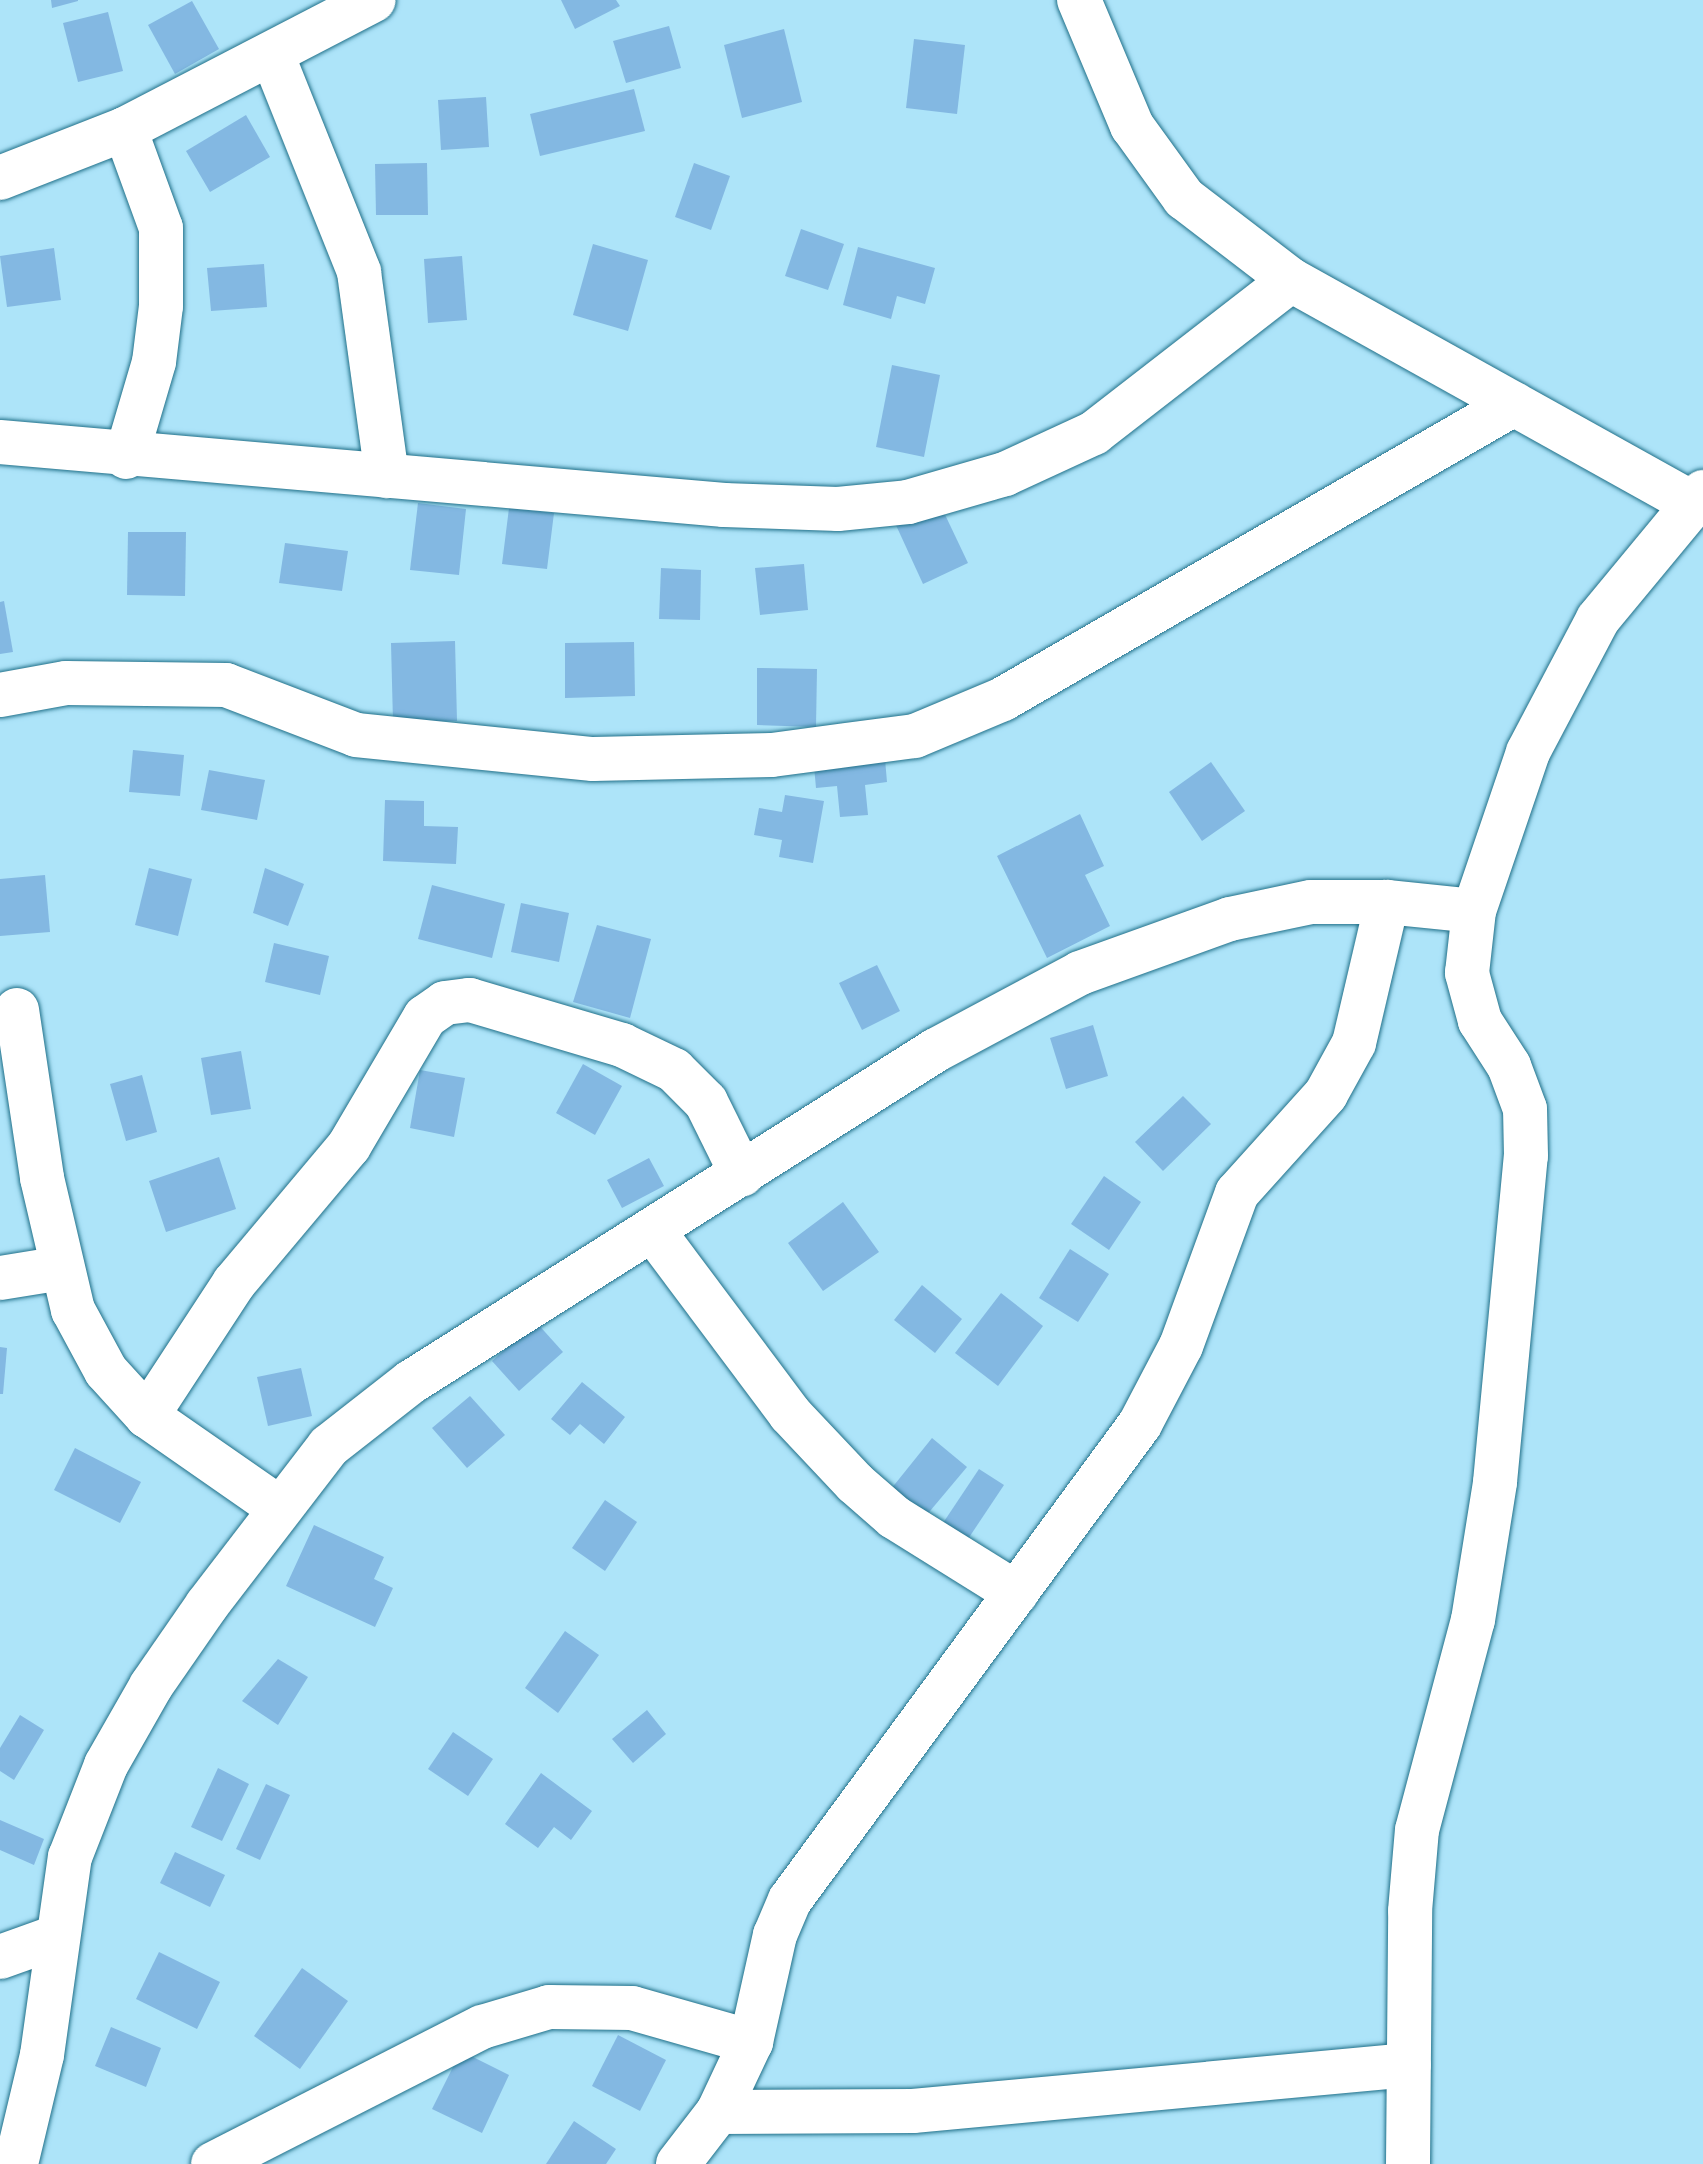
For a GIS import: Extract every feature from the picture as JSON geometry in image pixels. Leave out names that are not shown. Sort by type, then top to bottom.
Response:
[{"type":"street","points":[[0,178],[125,129],[374,0]]},
{"type":"street","points":[[1079,0],[1132,126],[1184,198],[1291,280],[1514,404],[1698,498],[1598,619],[1528,752],[1474,911],[1467,973],[1480,1021],[1509,1066],[1525,1109],[1526,1156],[1495,1482],[1473,1620],[1417,1830],[1410,1911],[1408,2164]]},
{"type":"street","points":[[272,54],[359,272],[387,476]]},
{"type":"street","points":[[125,129],[161,228],[161,306],[154,362],[126,457]]},
{"type":"street","points":[[0,442],[126,457],[724,505],[838,509],[908,502],[1005,474],[1094,433],[1291,280]]},
{"type":"street","points":[[0,695],[66,683],[226,685],[356,735],[593,759],[772,755],[915,736],[1003,699],[1514,404]]},
{"type":"street","points":[[16,2164],[42,2055],[56,1937],[70,1857],[106,1765],[151,1686],[278,1507],[329,1446],[411,1382],[654,1232],[936,1050],[1080,973],[1230,919],[1311,902],[1387,902],[1474,911]]},
{"type":"street","points":[[678,2164],[718,2112],[751,2042],[775,1935],[790,1900],[1140,1424],[1181,1346],[1237,1193],[1326,1094],[1354,1043],[1374,974],[1387,902]]},
{"type":"street","points":[[147,1416],[234,1283],[349,1146],[425,1017],[445,1003],[470,1000],[622,1045],[674,1070],[706,1102],[742,1175]]},
{"type":"street","points":[[17,1010],[62,1268],[73,1310],[106,1371],[147,1416],[278,1507]]},
{"type":"street","points":[[654,1232],[790,1414],[855,1483],[894,1517],[1016,1593]]},
{"type":"street","points":[[0,1278],[62,1268]]},
{"type":"street","points":[[0,1957],[56,1937]]},
{"type":"street","points":[[213,2164],[482,2027],[549,2007],[632,2008],[751,2042]]},
{"type":"street","points":[[718,2112],[913,2111],[1409,2065]]},
{"type":"building","points":[[51,0],[78,0],[78,1],[52,8]]},
{"type":"building","points":[[561,0],[616,0],[620,6],[575,29]]},
{"type":"building","points":[[192,1],[219,49],[175,74],[148,25]]},
{"type":"building","points":[[108,12],[123,71],[78,82],[63,23]]},
{"type":"building","points":[[669,26],[681,68],[626,83],[613,41]]},
{"type":"building","points":[[784,29],[802,102],[742,118],[724,45]]},
{"type":"building","points":[[914,39],[965,45],[957,114],[906,108]]},
{"type":"building","points":[[634,89],[645,131],[540,156],[530,114]]},
{"type":"building","points":[[486,97],[489,147],[441,150],[438,100]]},
{"type":"building","points":[[246,115],[270,157],[210,192],[186,151]]},
{"type":"building","points":[[427,163],[428,215],[376,215],[375,164]]},
{"type":"building","points":[[694,163],[730,176],[711,230],[675,217]]},
{"type":"building","points":[[801,229],[844,244],[828,290],[785,276]]},
{"type":"building","points":[[593,244],[648,260],[628,331],[573,315]]},
{"type":"building","points":[[858,247],[935,268],[925,304],[897,296],[891,319],[843,305]]},
{"type":"building","points":[[54,248],[61,300],[7,307],[0,256]]},
{"type":"building","points":[[462,256],[467,320],[428,323],[424,259]]},
{"type":"building","points":[[264,264],[267,307],[211,311],[207,268]]},
{"type":"building","points":[[892,365],[940,375],[924,457],[876,447]]},
{"type":"building","points":[[939,502],[968,563],[923,584],[895,523]]},
{"type":"building","points":[[418,503],[466,509],[459,575],[410,570]]},
{"type":"building","points":[[509,508],[554,513],[547,569],[502,564]]},
{"type":"building","points":[[128,532],[186,532],[185,596],[127,595]]},
{"type":"building","points":[[285,543],[348,551],[342,591],[279,583]]},
{"type":"building","points":[[804,564],[808,610],[760,615],[755,568]]},
{"type":"building","points":[[661,568],[701,570],[700,620],[659,619]]},
{"type":"building","points":[[4,601],[13,652],[0,654],[0,602]]},
{"type":"building","points":[[455,641],[457,721],[393,722],[391,643]]},
{"type":"building","points":[[634,642],[635,696],[565,698],[565,643]]},
{"type":"building","points":[[757,668],[817,669],[816,727],[757,725]]},
{"type":"building","points":[[884,747],[887,782],[865,785],[868,815],[840,817],[837,786],[816,788],[813,755]]},
{"type":"building","points":[[133,750],[184,755],[180,796],[129,792]]},
{"type":"building","points":[[1211,762],[1245,811],[1202,841],[1169,792]]},
{"type":"building","points":[[209,770],[265,780],[257,820],[201,810]]},
{"type":"building","points":[[785,795],[824,801],[813,863],[779,857],[782,840],[754,835],[759,808],[782,812]]},
{"type":"building","points":[[385,800],[424,801],[424,826],[458,827],[456,864],[383,861]]},
{"type":"building","points":[[1080,814],[1104,866],[1085,875],[1110,926],[1047,958],[997,856]]},
{"type":"building","points":[[149,868],[192,879],[178,936],[135,925]]},
{"type":"building","points":[[265,868],[304,884],[288,926],[253,913]]},
{"type":"building","points":[[45,875],[50,932],[0,936],[0,879]]},
{"type":"building","points":[[432,885],[505,904],[492,958],[418,939]]},
{"type":"building","points":[[521,903],[569,913],[559,962],[511,952]]},
{"type":"building","points":[[597,925],[651,939],[630,1018],[573,1002]]},
{"type":"building","points":[[274,943],[329,956],[320,995],[265,982]]},
{"type":"building","points":[[877,965],[900,1011],[862,1030],[839,983]]},
{"type":"building","points":[[1093,1025],[1108,1076],[1066,1089],[1050,1038]]},
{"type":"building","points":[[241,1051],[251,1109],[211,1115],[201,1058]]},
{"type":"building","points":[[583,1064],[622,1086],[595,1135],[556,1113]]},
{"type":"building","points":[[420,1070],[465,1078],[454,1137],[410,1128]]},
{"type":"building","points":[[142,1075],[157,1132],[126,1141],[110,1084]]},
{"type":"building","points":[[1183,1096],[1211,1124],[1163,1171],[1135,1142]]},
{"type":"building","points":[[219,1157],[236,1209],[166,1232],[149,1181]]},
{"type":"building","points":[[649,1158],[664,1186],[622,1208],[607,1180]]},
{"type":"building","points":[[1104,1176],[1141,1202],[1109,1250],[1071,1224]]},
{"type":"building","points":[[843,1202],[879,1252],[823,1291],[788,1243]]},
{"type":"building","points":[[1070,1249],[1109,1274],[1078,1322],[1039,1298]]},
{"type":"building","points":[[922,1285],[962,1319],[935,1353],[894,1320]]},
{"type":"building","points":[[1001,1293],[1043,1326],[998,1386],[955,1353]]},
{"type":"building","points":[[536,1322],[563,1352],[519,1391],[492,1361]]},
{"type":"building","points":[[0,1347],[7,1348],[3,1394],[0,1394]]},
{"type":"building","points":[[301,1368],[312,1416],[268,1426],[257,1377]]},
{"type":"building","points":[[582,1382],[625,1417],[604,1444],[580,1424],[570,1435],[551,1419]]},
{"type":"building","points":[[470,1396],[505,1435],[467,1468],[432,1428]]},
{"type":"building","points":[[932,1438],[967,1467],[925,1517],[891,1489]]},
{"type":"building","points":[[75,1448],[141,1482],[120,1523],[54,1490]]},
{"type":"building","points":[[979,1469],[1004,1485],[968,1539],[943,1523]]},
{"type":"building","points":[[605,1500],[637,1522],[605,1571],[572,1548]]},
{"type":"building","points":[[314,1525],[384,1557],[374,1579],[393,1588],[375,1627],[286,1586]]},
{"type":"building","points":[[565,1631],[599,1655],[558,1713],[525,1688]]},
{"type":"building","points":[[278,1659],[308,1677],[278,1725],[242,1701]]},
{"type":"building","points":[[647,1710],[666,1734],[633,1763],[612,1739]]},
{"type":"building","points":[[20,1715],[44,1730],[14,1780],[0,1771],[0,1748]]},
{"type":"building","points":[[453,1732],[493,1759],[468,1796],[428,1769]]},
{"type":"building","points":[[218,1768],[249,1784],[222,1841],[191,1827]]},
{"type":"building","points":[[541,1773],[592,1811],[571,1840],[554,1827],[538,1848],[505,1824]]},
{"type":"building","points":[[266,1784],[290,1795],[260,1860],[236,1849]]},
{"type":"building","points":[[0,1820],[44,1839],[34,1865],[0,1850]]},
{"type":"building","points":[[175,1852],[225,1875],[210,1907],[160,1883]]},
{"type":"building","points":[[159,1952],[220,1982],[197,2029],[136,1999]]},
{"type":"building","points":[[302,1968],[348,2001],[300,2069],[254,2036]]},
{"type":"building","points":[[111,2027],[161,2048],[146,2087],[95,2066]]},
{"type":"building","points":[[618,2035],[666,2060],[640,2111],[592,2086]]},
{"type":"building","points":[[461,2051],[509,2075],[482,2133],[432,2109]]},
{"type":"building","points":[[574,2121],[616,2149],[606,2164],[546,2164]]}]
